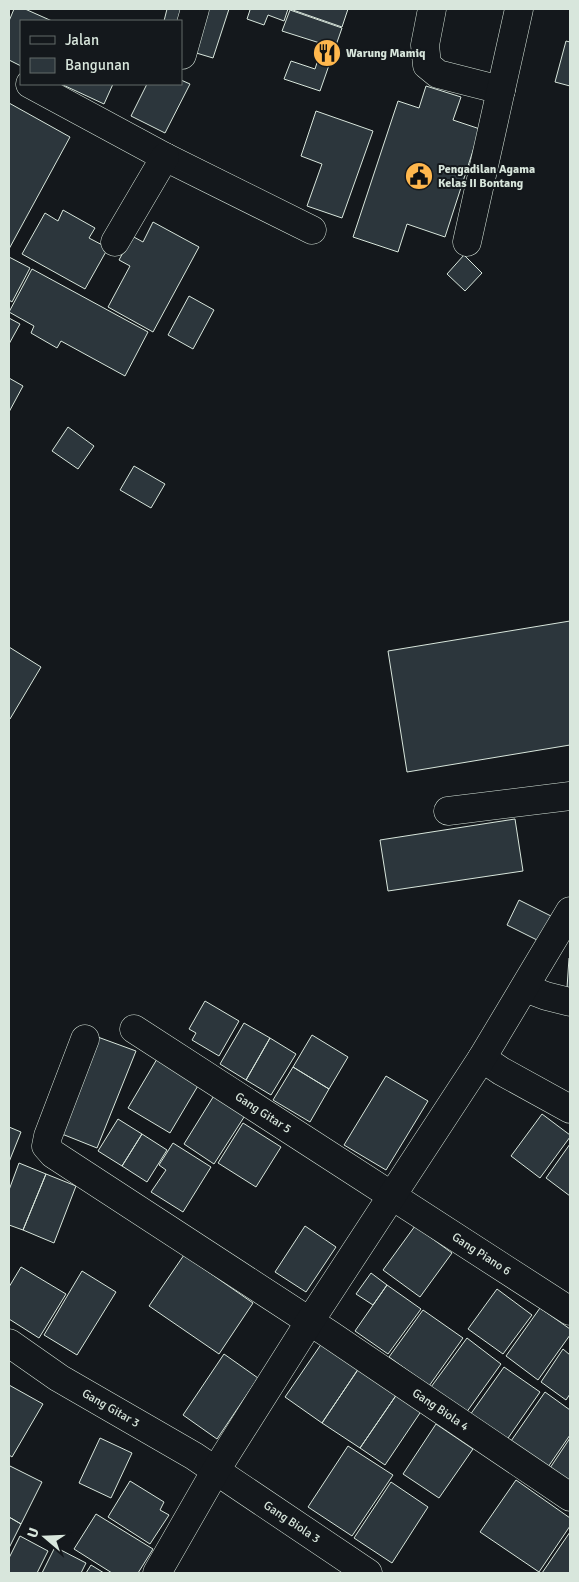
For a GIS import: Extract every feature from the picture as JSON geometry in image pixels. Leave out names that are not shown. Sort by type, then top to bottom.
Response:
[{"type":"street","points":[[182,55],[195,9]]},
{"type":"street","points":[[432,9],[425,45],[427,65],[438,74],[501,90]]},
{"type":"street","points":[[467,242],[519,9]]},
{"type":"street","points":[[32,85],[165,157],[312,230]]},
{"type":"street","points":[[115,242],[165,157]]},
{"type":"street","points":[[448,811],[570,796]]},
{"type":"street","points":[[157,1573],[226,1477],[320,1327],[405,1205],[491,1064],[544,994],[570,912]]},
{"type":"street","name":"Gang Gitar 5","points":[[134,1029],[405,1205]]},
{"type":"street","name":"Gang Biola 4","points":[[85,1039],[48,1136],[46,1146],[53,1154],[320,1327],[570,1497]]},
{"type":"street","points":[[491,1064],[570,1108]]},
{"type":"street","name":"Gang Piano 6","points":[[405,1205],[570,1311]]},
{"type":"street","name":"Gang Gitar 3","points":[[9,1344],[59,1378],[194,1456],[226,1477]]},
{"type":"street","name":"Gang Biola 3","points":[[226,1477],[368,1573]]},
{"type":"building","points":[[14,9],[25,9],[50,20],[20,20],[20,66],[9,60],[9,21]]},
{"type":"building","points":[[167,9],[190,9],[182,20],[164,20]]},
{"type":"building","points":[[207,9],[229,9],[213,58],[193,52]]},
{"type":"building","points":[[247,9],[288,9],[284,21],[268,15],[264,25],[247,19],[250,10]]},
{"type":"building","points":[[290,9],[348,9],[342,27]]},
{"type":"building","name":"Warung Mamiq","points":[[290,10],[342,28],[320,91],[284,79],[291,61],[315,69],[323,44],[282,31]]},
{"type":"building","points":[[566,41],[570,42],[570,86],[555,82]]},
{"type":"building","points":[[182,80],[190,84],[165,133],[131,116],[146,85],[182,85]]},
{"type":"building","points":[[63,85],[113,85],[104,104]]},
{"type":"building","name":"Pengadilan Agama Kelas II Bontang","points":[[426,86],[461,97],[453,120],[480,129],[445,237],[407,224],[398,252],[353,237],[398,101],[419,108]]},
{"type":"building","points":[[9,103],[70,137],[9,249]]},
{"type":"building","points":[[316,111],[373,131],[342,218],[307,206],[322,164],[301,156]]},
{"type":"building","points":[[63,210],[95,228],[89,238],[108,248],[85,289],[22,254],[45,213],[58,221]]},
{"type":"building","points":[[153,222],[199,247],[153,332],[108,307],[130,266],[119,260],[132,236],[143,242]]},
{"type":"building","points":[[464,255],[482,273],[465,291],[447,274]]},
{"type":"building","points":[[9,257],[30,268],[12,302],[9,300]]},
{"type":"building","points":[[32,269],[148,332],[125,376],[61,341],[57,348],[31,333],[34,326],[9,312]]},
{"type":"building","points":[[189,296],[214,310],[193,349],[168,335]]},
{"type":"building","points":[[9,318],[20,324],[9,344]]},
{"type":"building","points":[[9,378],[23,386],[9,412]]},
{"type":"building","points":[[68,427],[94,446],[78,469],[52,451]]},
{"type":"building","points":[[134,466],[165,484],[151,508],[120,490]]},
{"type":"building","points":[[570,621],[570,745],[407,772],[388,651]]},
{"type":"building","points":[[9,647],[41,667],[10,719],[9,718]]},
{"type":"building","points":[[515,819],[523,871],[388,891],[380,840]]},
{"type":"building","points":[[519,900],[551,916],[539,941],[507,925]]},
{"type":"building","points":[[569,958],[570,988],[567,988]]},
{"type":"building","points":[[205,1001],[239,1021],[219,1056],[192,1040],[196,1033],[189,1029]]},
{"type":"building","points":[[244,1023],[270,1038],[246,1080],[220,1064]]},
{"type":"building","points":[[312,1035],[348,1057],[329,1089],[293,1067]]},
{"type":"building","points":[[95,1036],[136,1051],[97,1148],[57,1132]]},
{"type":"building","points":[[270,1038],[296,1054],[271,1095],[246,1080]]},
{"type":"building","points":[[157,1059],[199,1084],[170,1133],[128,1108]]},
{"type":"building","points":[[293,1067],[329,1089],[310,1122],[273,1100]]},
{"type":"building","points":[[386,1076],[428,1101],[386,1170],[344,1145]]},
{"type":"building","points":[[215,1094],[246,1114],[214,1164],[184,1144]]},
{"type":"building","points":[[542,1114],[570,1135],[570,1137],[540,1178],[511,1156]]},
{"type":"building","points":[[118,1119],[142,1134],[122,1166],[98,1151]]},
{"type":"building","points":[[243,1123],[281,1147],[256,1187],[218,1163]]},
{"type":"building","points":[[9,1127],[21,1132],[9,1162]]},
{"type":"building","points":[[142,1134],[167,1150],[147,1182],[122,1166]]},
{"type":"building","points":[[173,1143],[211,1167],[183,1212],[151,1192],[166,1170],[159,1165]]},
{"type":"building","points":[[570,1144],[570,1196],[546,1178]]},
{"type":"building","points":[[19,1163],[46,1174],[23,1230],[9,1225],[9,1190]]},
{"type":"building","points":[[46,1174],[76,1186],[54,1243],[23,1230]]},
{"type":"building","points":[[305,1226],[336,1247],[306,1292],[275,1272]]},
{"type":"building","points":[[415,1226],[452,1253],[420,1297],[383,1270]]},
{"type":"building","points":[[184,1255],[253,1303],[219,1354],[149,1306]]},
{"type":"building","points":[[21,1267],[66,1294],[39,1338],[9,1319],[9,1287]]},
{"type":"building","points":[[82,1271],[116,1292],[77,1355],[44,1335]]},
{"type":"building","points":[[371,1273],[387,1285],[373,1305],[356,1294]]},
{"type":"building","points":[[387,1285],[421,1309],[388,1354],[355,1331]]},
{"type":"building","points":[[497,1289],[532,1315],[503,1354],[468,1329]]},
{"type":"building","points":[[540,1308],[570,1329],[570,1335],[538,1380],[506,1356]]},
{"type":"building","points":[[423,1310],[463,1338],[429,1386],[389,1357]]},
{"type":"building","points":[[467,1338],[501,1364],[466,1413],[431,1387]]},
{"type":"building","points":[[322,1343],[359,1368],[322,1423],[285,1397]]},
{"type":"building","points":[[563,1349],[570,1355],[570,1394],[566,1400],[541,1382]]},
{"type":"building","points":[[224,1354],[258,1378],[217,1439],[183,1415]]},
{"type":"building","points":[[504,1367],[540,1392],[506,1441],[470,1415]]},
{"type":"building","points":[[359,1368],[397,1394],[360,1448],[322,1423]]},
{"type":"building","points":[[9,1385],[43,1404],[12,1457],[9,1455]]},
{"type":"building","points":[[545,1392],[570,1410],[570,1435],[548,1467],[511,1441]]},
{"type":"building","points":[[397,1394],[422,1410],[385,1465],[360,1448]]},
{"type":"building","points":[[436,1424],[473,1449],[439,1498],[403,1474]]},
{"type":"building","points":[[100,1438],[132,1453],[111,1498],[79,1483]]},
{"type":"building","points":[[570,1438],[570,1482],[550,1468]]},
{"type":"building","points":[[348,1446],[393,1475],[352,1536],[308,1507]]},
{"type":"building","points":[[10,1466],[42,1482],[21,1524],[9,1517]]},
{"type":"building","points":[[516,1480],[570,1518],[570,1526],[539,1572],[480,1532]]},
{"type":"building","points":[[130,1481],[164,1502],[160,1510],[169,1515],[150,1544],[108,1517]]},
{"type":"building","points":[[391,1482],[428,1507],[392,1563],[354,1538]]},
{"type":"building","points":[[96,1514],[153,1549],[138,1573],[112,1573],[74,1549]]},
{"type":"building","points":[[9,1517],[21,1524],[9,1548]]},
{"type":"building","points":[[570,1532],[570,1573],[542,1573]]},
{"type":"building","points":[[20,1536],[48,1551],[37,1573],[9,1573],[9,1558]]},
{"type":"building","points":[[55,1547],[86,1563],[81,1573],[42,1573]]},
{"type":"building","points":[[91,1565],[104,1573],[86,1573]]},
{"type":"place","name":"Warung Mamiq","points":[[327,53]]},
{"type":"place","name":"Pengadilan Agama Kelas II Bontang","points":[[419,176]]}]
